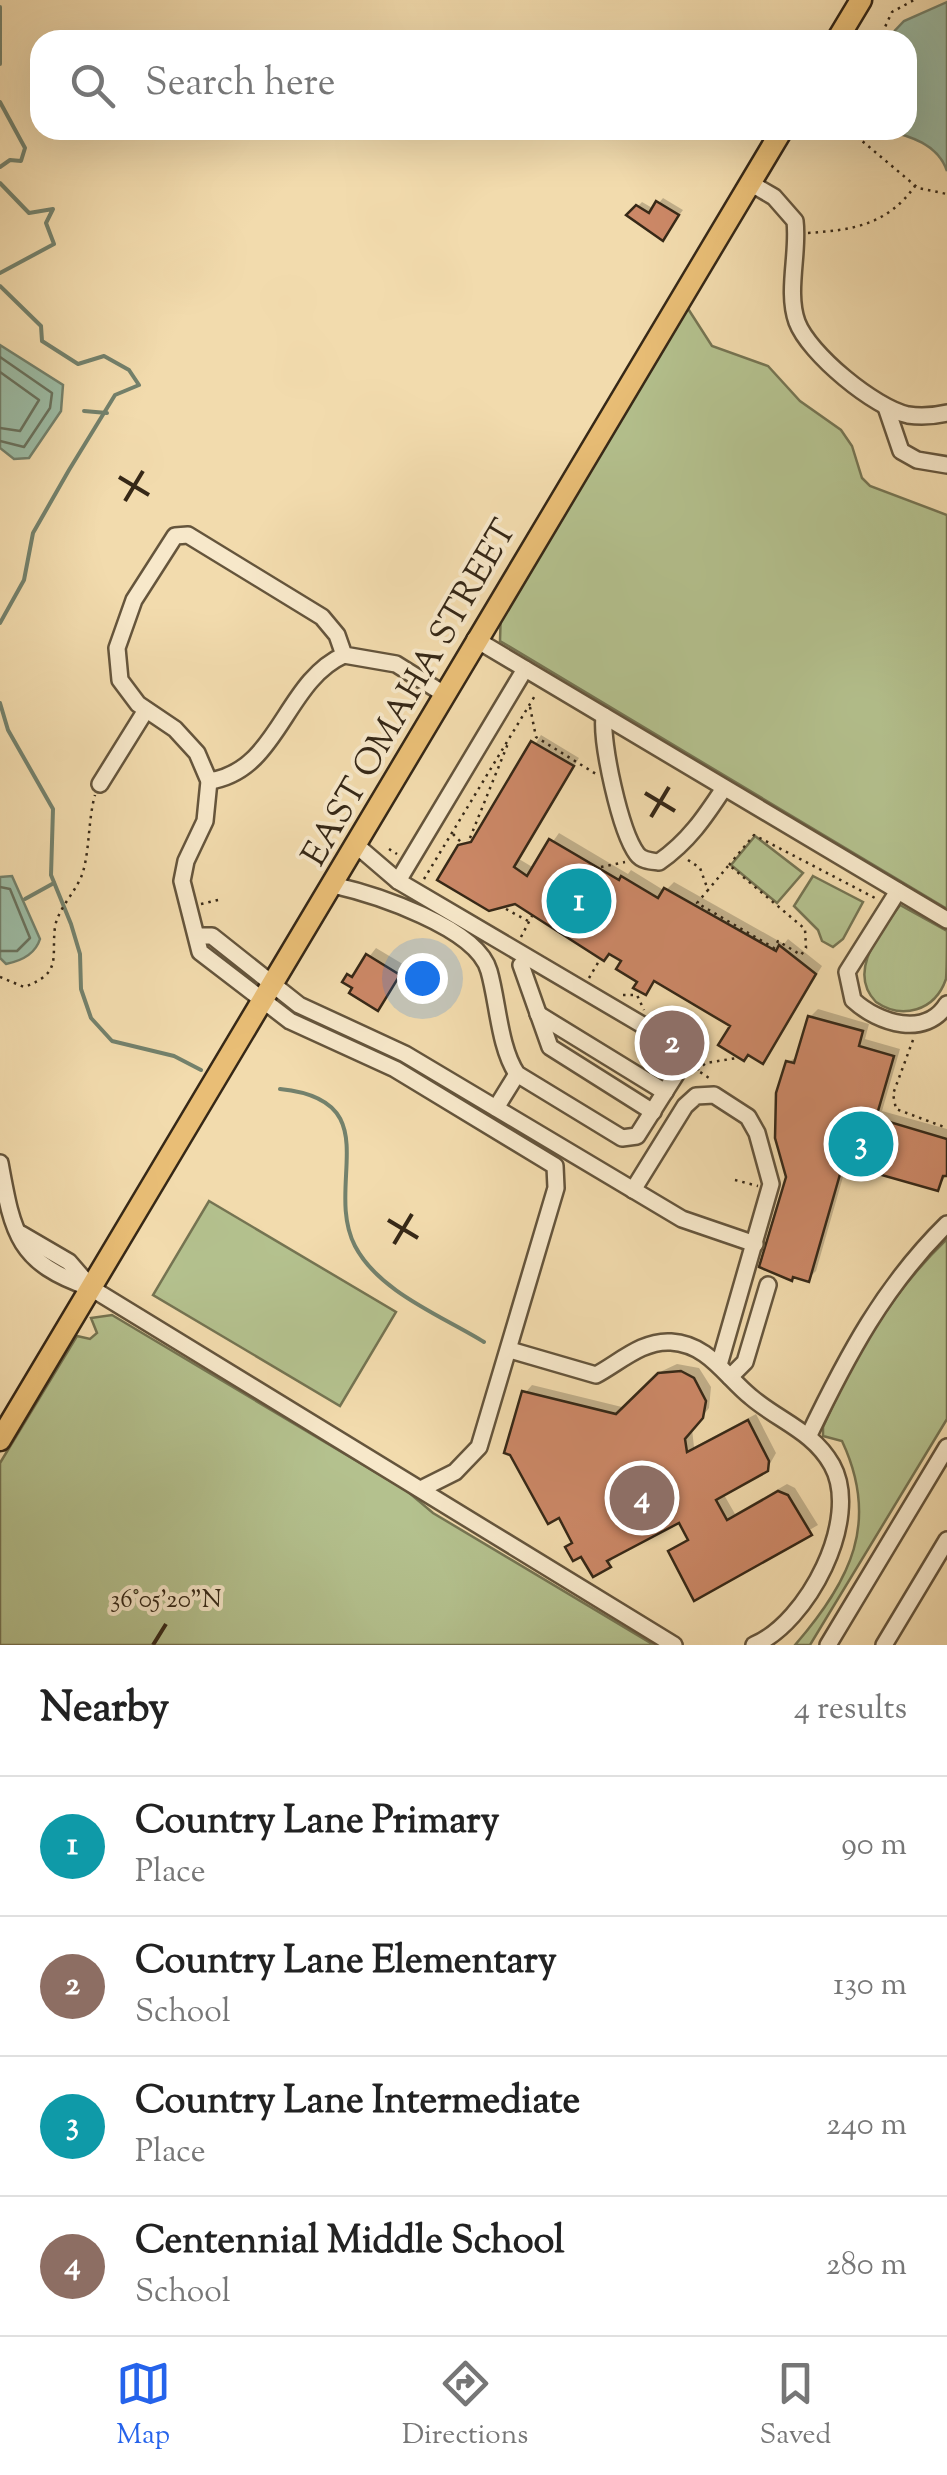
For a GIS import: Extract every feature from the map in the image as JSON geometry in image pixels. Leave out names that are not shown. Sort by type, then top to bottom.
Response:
[{"type":"main road","points":[[843,30],[861,0]]},
{"type":"main road","name":"EAST OMAHA STREET","points":[[0,1440],[776,140]]},
{"type":"street","points":[[750,183],[787,211],[796,234],[797,322],[829,364],[886,407],[908,415],[947,413]]},
{"type":"street","points":[[886,407],[901,451],[917,460],[947,465]]},
{"type":"street","points":[[344,655],[322,617],[188,535],[175,536],[134,600],[117,648],[120,680],[146,710],[186,741],[209,781],[206,821],[184,869],[185,906],[198,936],[200,952],[217,965],[406,1054],[682,1220],[755,1244]]},
{"type":"street","points":[[475,639],[947,920]]},
{"type":"street","points":[[209,781],[243,770],[280,725],[301,687],[325,664],[344,655],[396,664],[444,694]]},
{"type":"street","points":[[398,881],[525,669]]},
{"type":"street","points":[[100,784],[146,710]]},
{"type":"street","points":[[604,716],[602,734],[637,854],[659,862],[674,852],[701,824],[724,788]]},
{"type":"street","points":[[333,885],[371,892],[420,914],[477,949],[490,974],[517,1074],[622,1138],[637,1136],[680,1068],[668,1040],[527,963],[486,932],[398,881],[356,845]]},
{"type":"street","points":[[898,891],[847,972],[853,1000],[876,1015],[915,1026],[934,1021],[947,1004]]},
{"type":"street","points":[[477,949],[486,932]]},
{"type":"street","points":[[198,936],[212,936],[228,948],[270,991],[290,1021],[395,1069],[555,1166],[556,1188],[479,1447],[455,1472],[423,1488]]},
{"type":"street","points":[[217,965],[228,948]]},
{"type":"street","points":[[490,974],[527,963]]},
{"type":"street","points":[[527,963],[550,1047],[652,1112]]},
{"type":"street","points":[[538,1014],[665,1092]]},
{"type":"street","points":[[496,1108],[517,1074]]},
{"type":"street","points":[[633,1190],[691,1099],[708,1094],[722,1099],[753,1123],[771,1184],[724,1371]]},
{"type":"street","points":[[0,1163],[5,1220],[69,1262],[91,1288],[674,1645]]},
{"type":"street","points":[[808,1435],[849,1351],[890,1286],[947,1224]]},
{"type":"street","points":[[724,1371],[745,1362],[768,1285]]},
{"type":"street","points":[[510,1350],[596,1375],[652,1343],[692,1346],[750,1397],[808,1435],[832,1466],[839,1486],[841,1529],[797,1609],[780,1629],[754,1645]]},
{"type":"street","points":[[828,1645],[947,1447]]},
{"type":"street","points":[[884,1645],[947,1540]]},
{"type":"path","points":[[882,30],[884,21],[914,0]]},
{"type":"path","points":[[861,140],[916,186],[947,194]]},
{"type":"path","points":[[796,234],[884,219],[916,186]]},
{"type":"path","points":[[529,706],[536,738],[605,780]]},
{"type":"path","points":[[470,838],[511,742],[508,740]]},
{"type":"path","points":[[0,977],[24,988],[38,982],[58,955],[59,917],[75,891],[88,854],[93,800],[100,784]]},
{"type":"path","points":[[452,833],[461,842]]},
{"type":"path","points":[[728,865],[806,930],[808,943],[801,955],[778,941],[774,948],[697,902],[708,890],[728,865],[754,835],[879,900]]},
{"type":"path","points":[[674,852],[700,868],[708,890]]},
{"type":"path","points":[[600,866],[628,862]]},
{"type":"path","points":[[185,906],[222,899]]},
{"type":"path","points":[[506,909],[531,919],[518,943]]},
{"type":"path","points":[[586,984],[599,961]]},
{"type":"path","points":[[916,1035],[907,1050],[894,1102],[902,1115],[947,1128]]},
{"type":"path","points":[[696,1070],[737,1058]]},
{"type":"path","points":[[735,1180],[764,1185]]},
{"type":"shaded area","points":[[685,304],[712,346],[768,366],[800,401],[841,430],[852,446],[862,478],[870,486],[947,515],[947,909],[500,641],[501,609]]},
{"type":"shaded area","points":[[755,836],[803,873],[777,903],[731,865]]},
{"type":"shaded area","points":[[813,876],[863,902],[843,939],[833,947],[822,941],[818,930],[794,906]]},
{"type":"shaded area","points":[[900,905],[947,931],[946,979],[941,990],[926,1005],[907,1011],[896,1011],[876,1002],[864,978],[870,952]]},
{"type":"shaded area","points":[[209,1201],[396,1312],[340,1406],[153,1295]]},
{"type":"shaded area","points":[[947,1239],[947,1419],[810,1645],[795,1645],[815,1621],[844,1573],[859,1524],[853,1470],[842,1441],[823,1436],[823,1427],[891,1304]]},
{"type":"shaded area","points":[[112,1315],[407,1491],[433,1513],[654,1645],[0,1645],[0,1463],[77,1336],[90,1339],[97,1333],[91,1318]]},
{"type":"water","points":[[947,2],[947,171],[937,154],[916,140],[917,30],[895,30],[904,21]]},
{"type":"water","points":[[0,345],[63,385],[61,411],[29,458],[14,459],[0,448]]},
{"type":"water","points":[[12,876],[40,939],[27,956],[6,964],[0,958],[0,877]]},
{"type":"building","points":[[656,201],[679,215],[663,241],[626,215],[636,205],[649,213]]},
{"type":"building","points":[[531,741],[574,766],[514,867],[527,876],[549,839],[658,898],[664,888],[776,951],[779,945],[816,974],[763,1064],[748,1055],[744,1061],[718,1045],[730,1026],[654,981],[646,995],[633,988],[637,982],[616,969],[621,961],[609,954],[604,961],[515,904],[489,911],[437,880],[458,845],[471,842]]},
{"type":"building","points":[[366,954],[400,975],[378,1011],[349,993],[352,988],[342,982],[347,974],[352,977]]},
{"type":"building","points":[[808,1016],[863,1031],[859,1046],[894,1056],[876,1118],[947,1139],[947,1176],[943,1176],[938,1191],[843,1164],[809,1282],[793,1277],[792,1281],[759,1267],[786,1177],[775,1138],[776,1093],[786,1061],[794,1063]]},
{"type":"building","points":[[681,1371],[694,1378],[706,1401],[703,1418],[685,1439],[687,1452],[748,1420],[769,1461],[768,1471],[716,1500],[727,1520],[778,1491],[788,1495],[812,1535],[694,1601],[668,1551],[688,1540],[679,1523],[607,1561],[611,1567],[593,1577],[581,1557],[573,1561],[565,1547],[572,1543],[559,1518],[548,1524],[510,1455],[504,1453],[522,1391],[616,1414],[658,1373]]},
{"type":"waterway","points":[[0,7],[0,64]]},
{"type":"waterway","points":[[0,102],[25,148],[21,161],[10,160],[0,167]]},
{"type":"waterway","points":[[0,183],[29,213],[53,209],[46,223],[54,244],[0,273]]},
{"type":"waterway","points":[[0,286],[41,326],[42,341],[78,364],[104,356],[129,370],[139,385],[115,395],[69,470],[33,533],[24,580],[0,623]]},
{"type":"waterway","points":[[84,411],[107,413]]},
{"type":"waterway","points":[[0,703],[8,730],[53,809],[51,875],[80,954],[81,989],[91,1018],[112,1041],[174,1056],[201,1070]]},
{"type":"waterway","points":[[25,899],[54,883]]},
{"type":"waterway","points":[[280,1089],[313,1096],[334,1109],[344,1127],[347,1222],[355,1246],[366,1262],[395,1290],[484,1342]]},
{"type":"place","name":"Country Lane Primary","points":[[579,901]]},
{"type":"place","name":"Country Lane Elementary","points":[[672,1043]]},
{"type":"place","name":"Country Lane Intermediate","points":[[861,1144]]},
{"type":"place","name":"Centennial Middle School","points":[[642,1498]]}]
